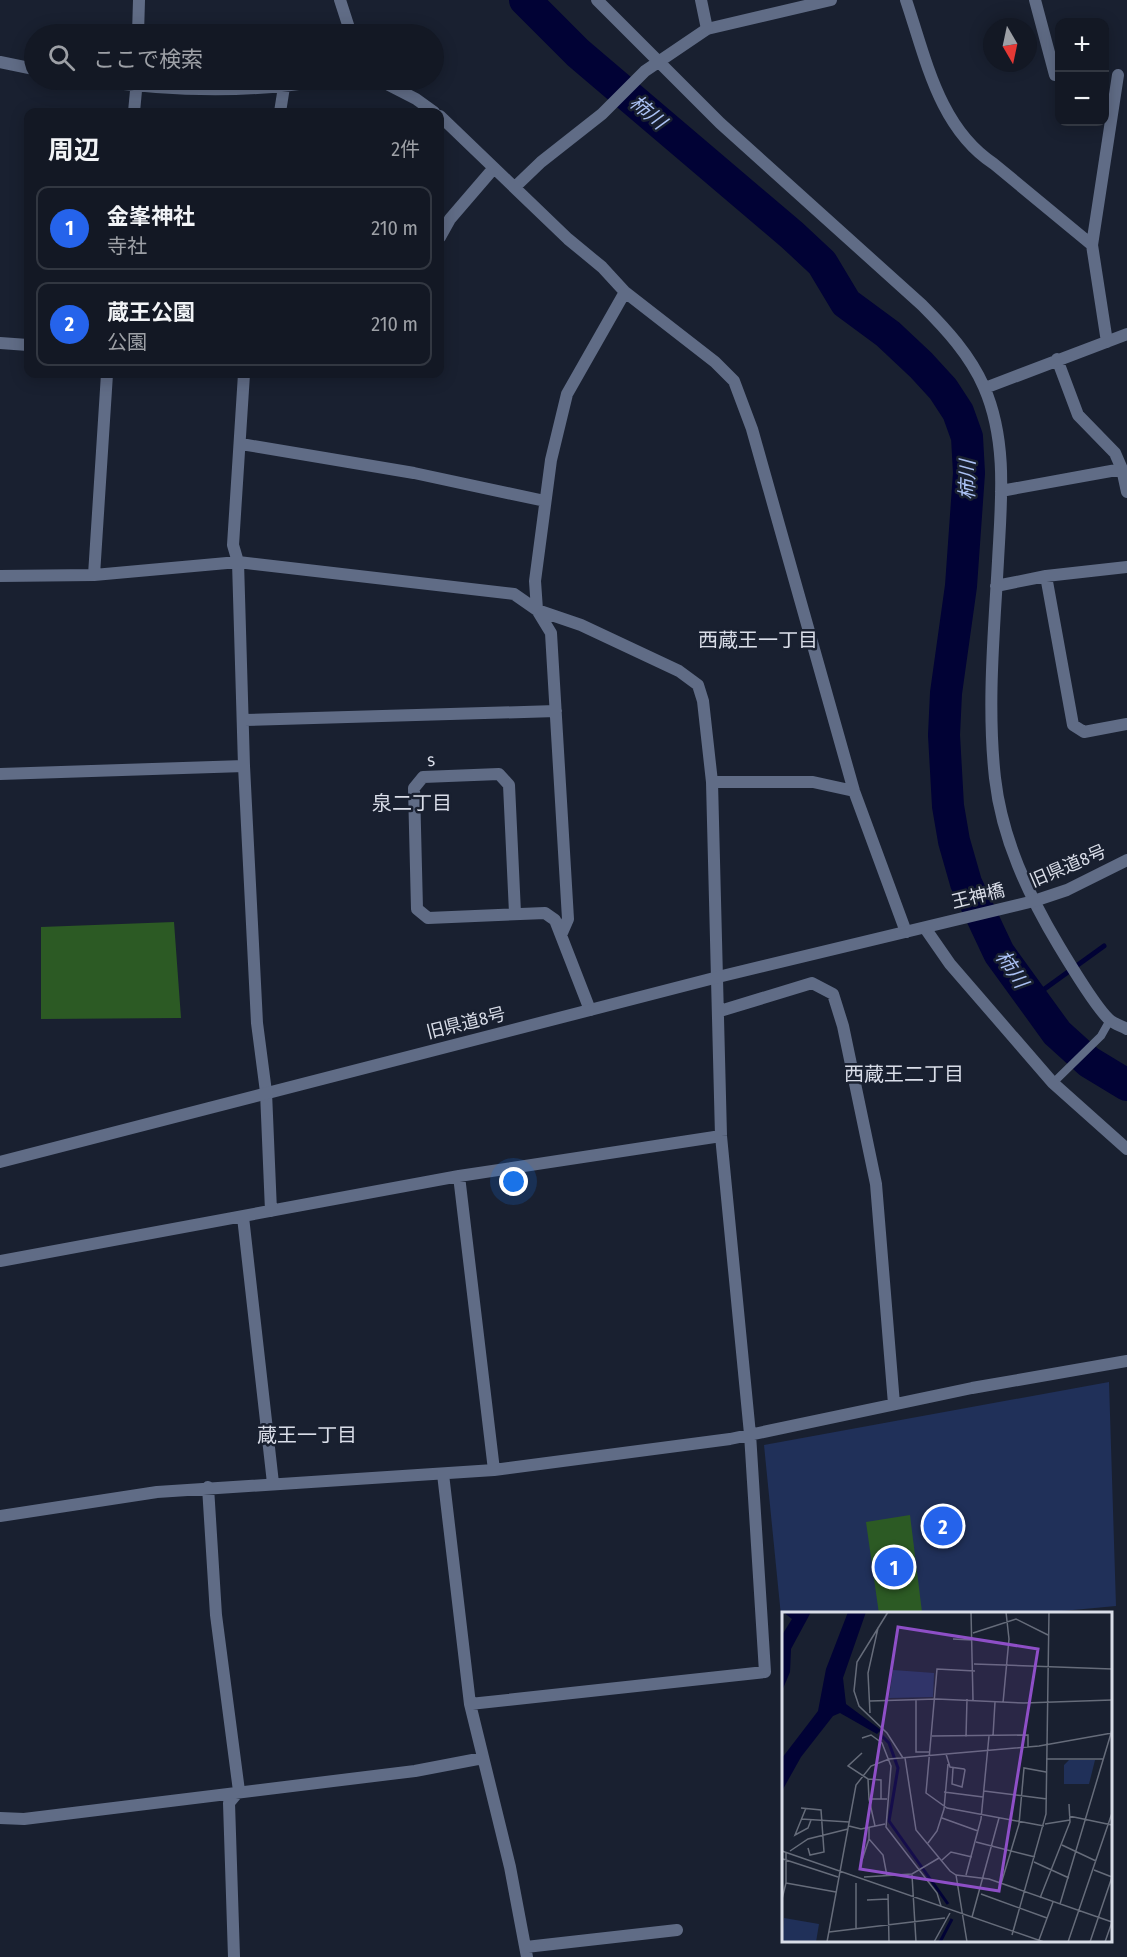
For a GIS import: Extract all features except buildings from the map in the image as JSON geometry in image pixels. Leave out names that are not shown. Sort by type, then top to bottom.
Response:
[{"type":"street","points":[[138,24],[139,0]]},
{"type":"street","points":[[340,0],[348,24]]},
{"type":"street","points":[[597,0],[720,123],[947,329],[973,365],[984,388],[997,434],[1002,491],[991,669],[995,778],[1004,826],[1028,902],[1110,1020],[1127,1029]]},
{"type":"street","points":[[701,0],[707,28]]},
{"type":"street","points":[[516,186],[541,162],[602,114],[645,71],[660,63],[707,28],[831,0]]},
{"type":"street","points":[[906,0],[939,98],[964,139],[976,152],[994,164],[1092,245]]},
{"type":"street","points":[[1035,0],[1055,75]]},
{"type":"street","points":[[0,62],[24,67]]},
{"type":"street","points":[[1107,342],[1092,245],[1118,75]]},
{"type":"street","points":[[134,108],[136,90]]},
{"type":"street","points":[[218,90],[244,90]]},
{"type":"street","points":[[281,108],[284,90]]},
{"type":"street","points":[[398,90],[428,108]]},
{"type":"street","points":[[444,120],[625,292],[715,362],[734,381],[744,403],[854,790],[906,933]]},
{"type":"street","points":[[444,230],[450,219],[493,169]]},
{"type":"street","points":[[561,935],[568,919],[551,633],[537,610],[535,581],[545,501],[567,394],[625,292]]},
{"type":"street","points":[[984,388],[1127,334]]},
{"type":"street","points":[[0,343],[24,345]]},
{"type":"street","points":[[1057,359],[1078,415],[1114,453],[1122,469],[1127,492]]},
{"type":"street","points":[[94,574],[107,378]]},
{"type":"street","points":[[244,378],[242,444],[233,545],[238,562],[244,766],[257,1023],[266,1092],[271,1211]]},
{"type":"street","points":[[242,444],[414,473],[545,501]]},
{"type":"street","points":[[1002,491],[1122,469]]},
{"type":"street","points":[[0,576],[94,574],[238,562],[514,594],[537,610],[592,630],[679,672],[698,685],[705,710],[712,782],[722,1136],[750,1434],[765,1672],[470,1704]]},
{"type":"street","points":[[996,586],[1046,576],[1127,567]]},
{"type":"street","points":[[1046,576],[1073,725],[1084,732],[1127,724]]},
{"type":"street","points":[[244,720],[556,711]]},
{"type":"street","points":[[0,774],[244,766]]},
{"type":"street","name":"s","points":[[515,913],[509,785],[499,774],[423,777],[414,788],[417,909],[428,918],[545,913],[555,920],[590,1010]]},
{"type":"street","points":[[712,782],[813,782],[854,790]]},
{"type":"street","name":"旧県道8号","points":[[1028,902],[1067,890],[1127,860]]},
{"type":"street","name":"王神橋","points":[[943,924],[1028,902]]},
{"type":"street","name":"旧県道8号","points":[[0,1162],[718,977],[943,924]]},
{"type":"street","points":[[925,928],[950,964],[1127,1149]]},
{"type":"street","points":[[720,1011],[812,983],[834,994],[843,1026],[876,1184],[894,1404]]},
{"type":"street","points":[[0,1261],[459,1176],[722,1136]]},
{"type":"street","points":[[459,1176],[494,1470]]},
{"type":"street","points":[[243,1217],[273,1483]]},
{"type":"street","points":[[0,1516],[157,1492],[494,1470],[730,1439],[894,1404],[1127,1361]]},
{"type":"street","points":[[443,1474],[470,1704],[510,1867],[527,1952],[677,1930]]},
{"type":"street","points":[[208,1487],[216,1615],[239,1791],[229,1803],[234,1957]]},
{"type":"street","points":[[0,1818],[56,1815],[415,1771],[483,1758]]},
{"type":"lane","points":[[1058,1079],[1101,1036],[1110,1020]]},
{"type":"shaded area","points":[[1109,1382],[1116,1606],[1052,1612],[782,1612],[782,1626],[764,1445]]},
{"type":"waterway","name":"柿川","points":[[525,0],[578,53],[822,263],[846,303],[888,334],[921,365],[943,389],[958,412],[967,437],[969,473],[961,586],[946,693],[944,735],[948,806],[954,841],[966,883],[999,953],[1057,1033],[1089,1062],[1127,1085]]},
{"type":"waterway","points":[[1032,998],[1104,946]]},
{"type":"place","name":"蔵王公園","points":[[943,1526]]},
{"type":"place","name":"金峯神社","points":[[894,1567]]},
{"type":"district","name":"西蔵王一丁目","points":[[758,640]]},
{"type":"district","name":"泉二丁目","points":[[412,803]]},
{"type":"district","name":"西蔵王二丁目","points":[[904,1074]]},
{"type":"district","name":"蔵王一丁目","points":[[307,1435]]}]
